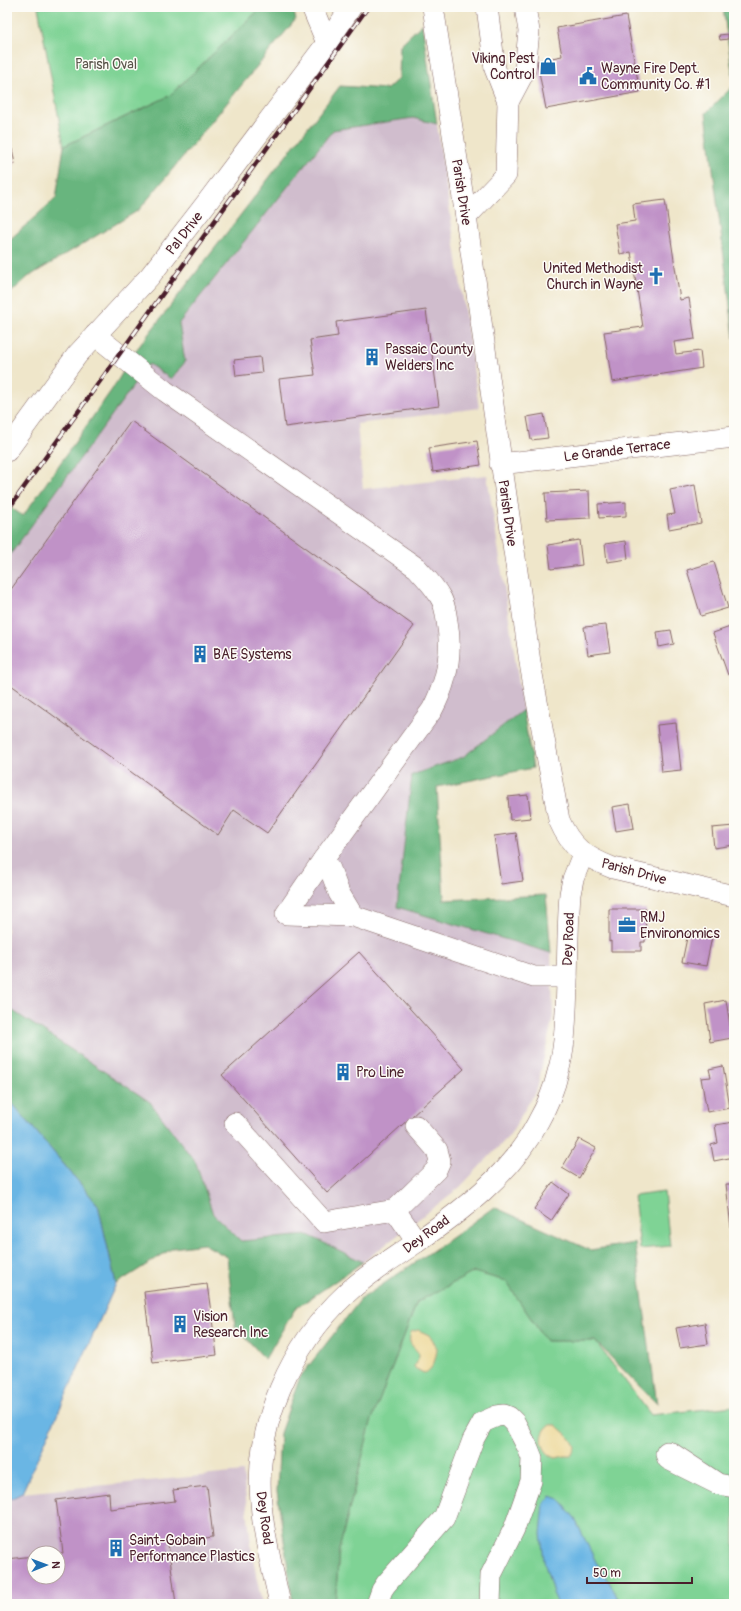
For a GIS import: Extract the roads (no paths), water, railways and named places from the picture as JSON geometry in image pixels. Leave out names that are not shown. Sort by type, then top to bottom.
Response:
[{"type":"street","points":[[312,7],[328,43]]},
{"type":"street","name":"Pal Drive","points":[[7,451],[77,355],[154,270],[205,205],[328,43],[352,7]]},
{"type":"street","points":[[466,217],[506,175],[508,102],[495,69],[487,7]]},
{"type":"street","points":[[508,102],[525,70],[529,31],[525,7]]},
{"type":"street","name":"Parish Drive","points":[[434,15],[466,217],[500,464],[531,669],[559,820],[570,842],[583,854],[597,862],[612,868],[734,896]]},
{"type":"street","points":[[95,335],[165,391],[417,568],[440,596],[447,618],[450,642],[447,673],[438,699],[432,710],[323,860],[286,914],[352,916],[534,977],[567,977]]},
{"type":"street","name":"Le Grande Terrace","points":[[500,464],[733,443]]},
{"type":"street","name":"Dey Road","points":[[280,1604],[264,1531],[260,1501],[260,1471],[263,1450],[269,1420],[279,1391],[304,1344],[324,1318],[347,1293],[373,1272],[417,1242],[478,1196],[501,1174],[521,1150],[537,1125],[550,1098],[559,1071],[564,1044],[570,894],[573,879],[583,854]]},
{"type":"street","points":[[323,860],[330,869],[339,893],[352,916]]},
{"type":"street","points":[[235,1123],[324,1222],[394,1210],[436,1170],[440,1161],[437,1150],[416,1126]]},
{"type":"street","points":[[394,1210],[417,1242]]},
{"type":"street","points":[[377,1604],[386,1584],[444,1518],[473,1440],[483,1422],[497,1416],[504,1415],[509,1417],[515,1423],[528,1448],[532,1458],[531,1481],[514,1529],[491,1575],[490,1604]]},
{"type":"water","points":[[7,1097],[98,1205],[116,1284],[22,1493],[7,1501]]},
{"type":"water","points":[[551,1496],[559,1499],[574,1517],[596,1562],[605,1574],[621,1604],[558,1604],[553,1593],[544,1561],[541,1534],[544,1503]]},
{"type":"railway","points":[[7,511],[368,7]]},
{"type":"place","name":"Viking Pest Control","points":[[548,66]]},
{"type":"place","name":"Wayne Fire Dept. Community Co. #1","points":[[588,76]]},
{"type":"place","name":"United Methodist Church in Wayne","points":[[656,276]]},
{"type":"place","name":"Passaic County Welders Inc","points":[[372,357]]},
{"type":"place","name":"BAE Systems","points":[[200,654]]},
{"type":"place","name":"RMJ Environomics","points":[[627,925]]},
{"type":"place","name":"Pro Line","points":[[343,1072]]},
{"type":"place","name":"Vision Research Inc","points":[[180,1324]]},
{"type":"place","name":"Saint-Gobain Performance Plastics","points":[[116,1548]]},
{"type":"park label","name":"Parish Oval","points":[[106,64]]}]
